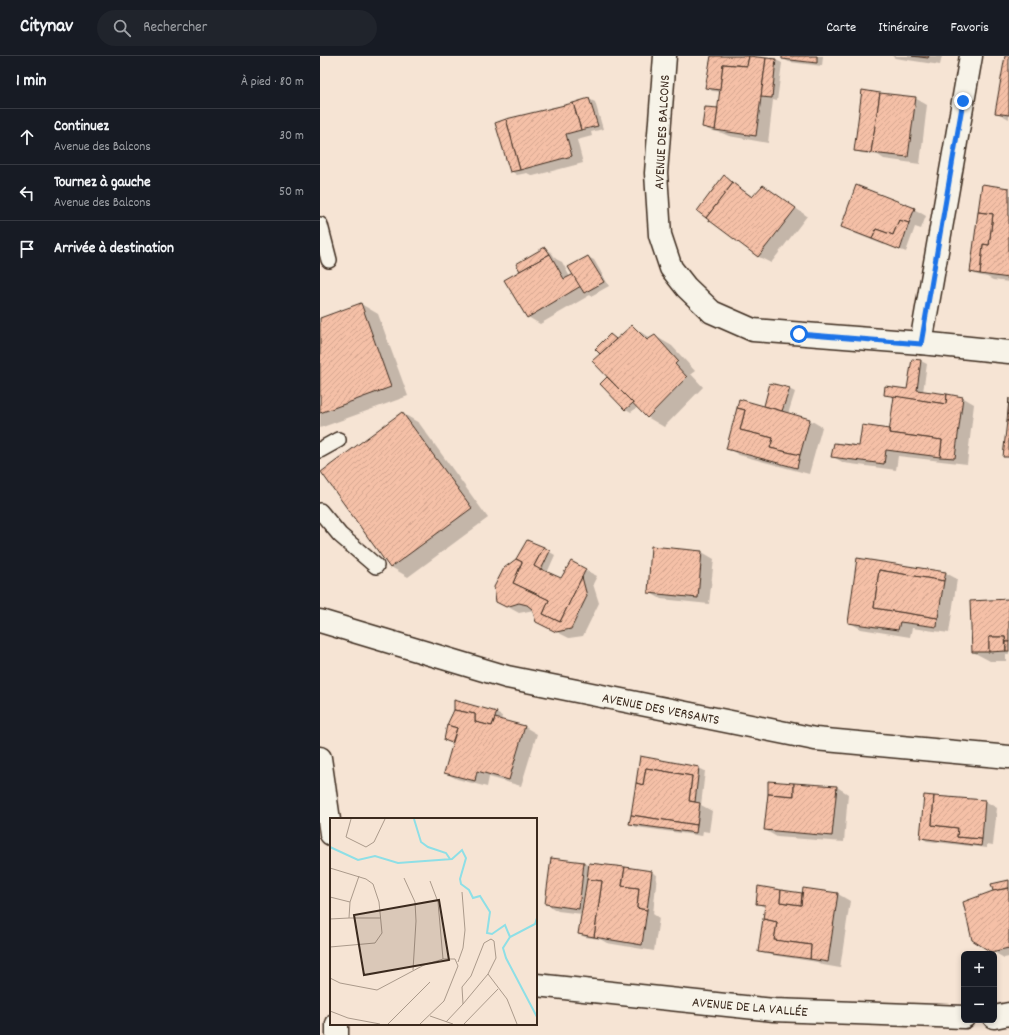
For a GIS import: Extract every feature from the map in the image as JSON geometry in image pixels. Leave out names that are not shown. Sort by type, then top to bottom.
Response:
[{"type":"street","name":"AVENUE DES BALCONS","points":[[665,56],[656,173],[660,235],[671,268],[686,287],[712,312],[753,330],[1009,352]]},
{"type":"street","points":[[921,344],[971,56]]},
{"type":"street","name":"AVENUE DES VERSANTS","points":[[320,621],[507,677],[815,740],[1009,757]]},
{"type":"street","points":[[320,758],[330,827]]},
{"type":"street","name":"AVENUE DE LA VALLÉE","points":[[537,985],[774,1010],[961,1017]]},
{"type":"street","points":[[997,1016],[1009,1014]]},
{"type":"lane","points":[[320,225],[329,260]]},
{"type":"lane","points":[[320,450],[338,440]]},
{"type":"lane","points":[[320,511],[340,535],[376,566]]},
{"type":"building","points":[[711,56],[749,56],[747,66],[723,64],[720,90],[705,88]]},
{"type":"building","points":[[749,56],[766,58],[756,136],[715,130],[723,64],[747,66]]},
{"type":"building","points":[[782,56],[817,56],[817,63],[782,59]]},
{"type":"building","points":[[912,56],[929,56],[928,58]]},
{"type":"building","points":[[1005,56],[1009,56],[1009,115],[995,113]]},
{"type":"building","points":[[766,58],[776,59],[772,98],[761,97]]},
{"type":"building","points":[[862,90],[880,93],[871,153],[854,151]]},
{"type":"building","points":[[880,93],[916,97],[908,157],[871,153]]},
{"type":"building","points":[[589,98],[598,126],[581,130],[573,103]]},
{"type":"building","points":[[573,103],[581,130],[566,134],[572,156],[520,170],[506,119]]},
{"type":"building","points":[[705,107],[718,108],[715,130],[702,127]]},
{"type":"building","points":[[506,119],[520,170],[510,172],[495,123]]},
{"type":"building","points":[[724,175],[733,183],[706,218],[697,211]]},
{"type":"building","points":[[733,183],[752,197],[763,185],[796,208],[758,257],[706,218]]},
{"type":"building","points":[[982,184],[1009,188],[1009,278],[980,274],[983,244],[989,245],[993,214],[978,212]]},
{"type":"building","points":[[856,185],[915,208],[909,223],[899,220],[893,235],[876,229],[872,239],[841,227]]},
{"type":"building","points":[[978,212],[993,214],[989,245],[983,244],[980,274],[970,272]]},
{"type":"building","points":[[899,220],[909,223],[900,250],[872,239],[876,229],[893,235]]},
{"type":"building","points":[[545,247],[550,254],[520,271],[516,264]]},
{"type":"building","points":[[550,254],[564,279],[574,274],[581,286],[527,318],[504,280]]},
{"type":"building","points":[[588,256],[604,282],[584,293],[568,267]]},
{"type":"building","points":[[361,303],[391,387],[320,413],[320,318]]},
{"type":"building","points":[[632,325],[647,340],[655,335],[678,361],[675,364],[687,377],[647,418],[592,361]]},
{"type":"building","points":[[610,334],[616,339],[600,354],[595,349]]},
{"type":"building","points":[[912,359],[921,360],[917,390],[947,394],[946,404],[884,395],[885,386],[907,389]]},
{"type":"building","points":[[607,377],[633,403],[625,410],[600,384]]},
{"type":"building","points":[[770,383],[790,388],[782,411],[764,406]]},
{"type":"building","points":[[947,394],[963,397],[955,458],[940,457],[942,440],[889,433],[894,396],[946,404]]},
{"type":"building","points":[[1009,398],[1009,421],[1007,421]]},
{"type":"building","points":[[739,399],[810,419],[800,455],[770,448],[773,438],[740,430],[745,410],[737,408]]},
{"type":"building","points":[[737,408],[745,410],[740,430],[773,438],[770,448],[800,455],[797,468],[726,449]]},
{"type":"building","points":[[402,412],[472,508],[390,568],[321,472]]},
{"type":"building","points":[[1007,421],[1009,421],[1009,457],[1003,457]]},
{"type":"building","points":[[862,425],[889,429],[889,433],[942,440],[940,457],[886,450],[884,464],[831,457],[834,443],[859,446]]},
{"type":"building","points":[[527,540],[544,547],[534,566],[561,578],[571,561],[586,569],[560,622],[543,614],[549,600],[513,583],[522,562],[516,559]]},
{"type":"building","points":[[651,546],[702,551],[698,598],[648,593]]},
{"type":"building","points":[[544,547],[550,551],[541,570],[534,566]]},
{"type":"building","points":[[857,558],[946,572],[944,581],[879,570],[874,608],[938,618],[937,627],[900,622],[898,630],[848,623]]},
{"type":"building","points":[[516,559],[522,562],[513,583],[549,600],[543,614],[560,622],[582,577],[587,596],[571,629],[556,632],[536,622],[532,609],[527,605],[519,603],[506,607],[496,602],[494,587],[504,568]]},
{"type":"building","points":[[879,570],[944,581],[938,618],[874,608]]},
{"type":"building","points":[[1009,599],[1009,642],[1006,642],[1005,637],[989,637],[989,652],[972,652],[970,601]]},
{"type":"building","points":[[989,637],[1005,637],[1006,651],[989,652]]},
{"type":"building","points":[[1006,642],[1009,642],[1009,651],[1006,651]]},
{"type":"building","points":[[454,700],[497,712],[492,726],[475,722],[475,714],[454,710]]},
{"type":"building","points":[[454,710],[475,714],[475,722],[492,726],[495,718],[525,726],[509,780],[477,771],[475,781],[444,773],[457,728],[447,725]]},
{"type":"building","points":[[447,725],[457,728],[452,743],[444,740]]},
{"type":"building","points":[[640,756],[699,767],[695,802],[689,801],[692,776],[646,768],[643,785],[636,783]]},
{"type":"building","points":[[646,768],[692,776],[689,801],[700,803],[697,825],[631,815],[636,783],[643,785]]},
{"type":"building","points":[[768,781],[794,783],[794,796],[768,794]]},
{"type":"building","points":[[794,783],[837,786],[832,836],[764,830],[768,794],[794,796]]},
{"type":"building","points":[[924,795],[934,796],[932,825],[958,828],[957,837],[982,839],[981,846],[920,838]]},
{"type":"building","points":[[934,796],[985,800],[982,839],[957,837],[958,828],[932,825]]},
{"type":"building","points":[[631,815],[697,825],[696,833],[629,824]]},
{"type":"building","points":[[551,858],[584,862],[579,909],[545,904]]},
{"type":"building","points":[[589,863],[625,867],[622,886],[639,888],[637,908],[647,910],[642,945],[594,937],[602,881],[587,879]]},
{"type":"building","points":[[625,867],[652,871],[647,910],[637,908],[639,888],[622,886]]},
{"type":"building","points":[[587,879],[602,881],[594,937],[578,934]]},
{"type":"building","points":[[1009,880],[1009,888],[993,891],[991,884]]},
{"type":"building","points":[[758,886],[781,890],[780,902],[801,905],[803,888],[838,893],[828,962],[810,959],[811,945],[774,940],[777,922],[763,919],[765,905],[756,904]]},
{"type":"building","points":[[1009,888],[1009,948],[989,951],[972,940],[963,902],[993,891]]},
{"type":"building","points":[[781,890],[802,893],[801,905],[780,902]]},
{"type":"building","points":[[763,919],[777,922],[774,940],[811,945],[810,959],[758,952]]},
{"type":"route","points":[[799,334],[921,344],[963,101]]}]
